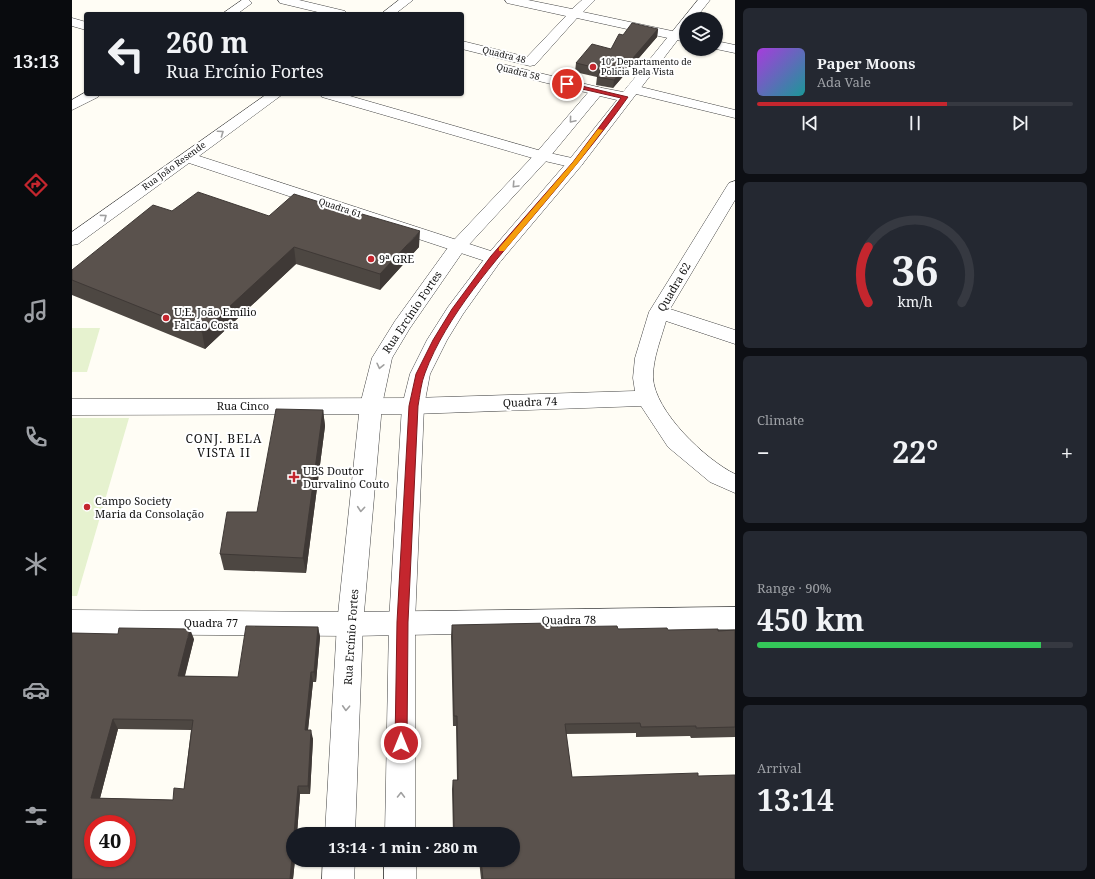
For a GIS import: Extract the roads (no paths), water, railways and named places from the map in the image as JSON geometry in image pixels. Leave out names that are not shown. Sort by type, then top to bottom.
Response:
[{"type":"street","points":[[231,12],[246,3],[232,0]]},
{"type":"street","points":[[284,0],[333,12]]},
{"type":"street","points":[[390,12],[407,0]]},
{"type":"street","points":[[511,0],[679,37]]},
{"type":"street","points":[[574,14],[590,0]]},
{"type":"street","points":[[694,12],[704,0]]},
{"type":"street","name":"Quadra 48","points":[[464,46],[530,62],[574,14]]},
{"type":"street","points":[[72,22],[84,25]]},
{"type":"street","points":[[400,827],[402,622],[413,406],[420,374],[437,340],[455,311],[494,258],[575,163],[629,93],[679,38]]},
{"type":"street","points":[[723,47],[735,50]]},
{"type":"street","name":"Quadra 58","points":[[464,58],[597,91]]},
{"type":"street","points":[[597,91],[629,93],[735,114]]},
{"type":"street","name":"Rua Ercínio Fortes","points":[[340,827],[350,624],[371,405],[382,358],[402,325],[458,246],[542,156],[597,91]]},
{"type":"street","points":[[72,106],[90,96]]},
{"type":"street","name":"Rua João Resende","points":[[72,240],[273,96]]},
{"type":"street","points":[[334,96],[542,156],[575,163]]},
{"type":"street","name":"Quadra 61","points":[[186,157],[494,258]]},
{"type":"street","name":"Quadra 62","points":[[647,398],[643,378],[645,358],[659,312],[729,207],[735,186]]},
{"type":"street","points":[[659,312],[735,337]]},
{"type":"street","points":[[647,398],[676,441],[718,476],[735,484]]},
{"type":"street","name":"Quadra 74","points":[[413,406],[647,398]]},
{"type":"street","name":"Rua Cinco","points":[[72,408],[371,405],[413,406]]},
{"type":"street","name":"Quadra 78","points":[[350,624],[735,618]]},
{"type":"street","name":"Quadra 77","points":[[72,622],[350,624]]},
{"type":"street","points":[[338,879],[339,867]]},
{"type":"street","points":[[400,867],[400,879]]},
{"type":"place","name":"10° Departamento de Policia Bela Vista","points":[[593,67]]},
{"type":"place","name":"9ª GRE","points":[[371,259]]},
{"type":"place","name":"U.E. João Emílio Falcão Costa","points":[[166,318]]},
{"type":"place","name":"UBS Doutor Durvalino Couto","points":[[294,477]]},
{"type":"place","name":"Campo Society Maria da Consolação","points":[[87,507]]},
{"type":"district","name":"CONJ. BELA VISTA II","points":[[224,446]]}]
